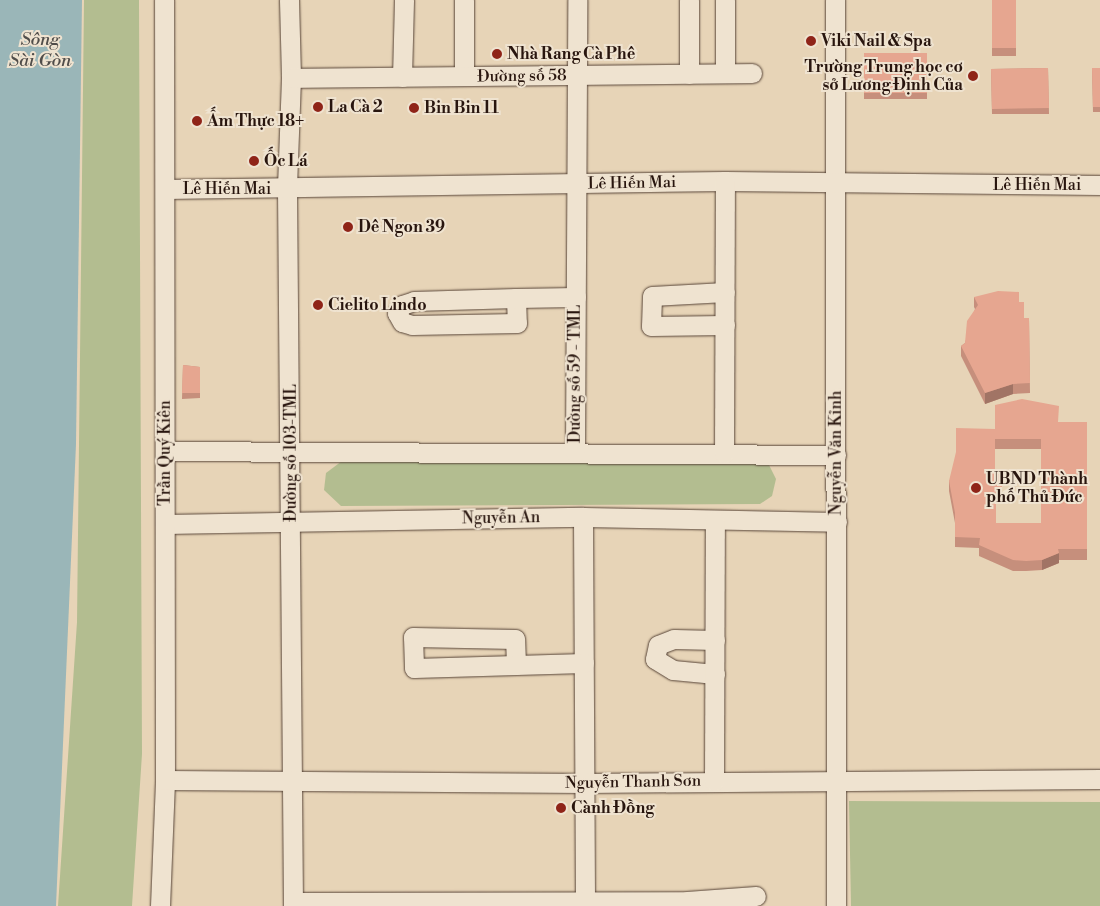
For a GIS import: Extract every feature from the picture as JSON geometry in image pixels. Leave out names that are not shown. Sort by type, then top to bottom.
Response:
[{"type":"street","name":"Trần Quý Kiên","points":[[160,906],[166,780],[164,0]]},
{"type":"street","name":"Đường số 103-TML","points":[[289,0],[291,78],[287,190],[292,450],[294,904]]},
{"type":"street","points":[[402,77],[404,0]]},
{"type":"street","points":[[464,0],[464,76]]},
{"type":"street","name":"Dường số 59 - TML","points":[[575,452],[577,0]]},
{"type":"street","points":[[689,0],[689,74]]},
{"type":"street","points":[[725,0],[725,73]]},
{"type":"street","name":"Nguyễn Văn Kỉnh","points":[[835,0],[837,522],[834,781],[836,906]]},
{"type":"street","name":"Đường số 58","points":[[291,78],[752,73]]},
{"type":"street","name":"Lê Hiến Mai","points":[[165,189],[287,190],[725,182],[1100,185]]},
{"type":"street","points":[[724,452],[725,182]]},
{"type":"street","points":[[725,292],[652,296],[652,326],[725,325]]},
{"type":"street","name":"Dường số 59 - TML","points":[[516,298],[517,323],[412,325],[402,322],[397,313],[402,305],[414,301],[516,298],[576,297]]},
{"type":"street","points":[[165,451],[724,452],[836,456]]},
{"type":"street","points":[[583,517],[585,903]]},
{"type":"street","name":"Nguyễn An","points":[[165,524],[583,517],[837,522]]},
{"type":"street","points":[[714,781],[715,521]]},
{"type":"street","points":[[516,665],[515,638],[413,636],[414,668],[584,664]]},
{"type":"street","points":[[715,640],[674,639],[658,644],[655,660],[673,670],[715,674]]},
{"type":"street","name":"Nguyễn Thanh Sơn","points":[[166,780],[584,783],[1100,779]]},
{"type":"street","points":[[294,904],[717,903],[756,896]]},
{"type":"green space","points":[[84,0],[139,0],[142,754],[132,906],[58,906],[77,622]]},
{"type":"green space","points":[[342,461],[768,463],[776,479],[772,496],[760,504],[341,506],[324,490],[326,473]]},
{"type":"green space","points":[[849,801],[1100,802],[1100,906],[851,906]]},
{"type":"water","name":"Sông Sài Gòn","points":[[0,0],[82,0],[76,444],[56,906],[0,906]]},
{"type":"building","points":[[992,0],[1016,0],[1016,48],[992,48]]},
{"type":"building","points":[[864,53],[927,53],[927,93],[864,93]]},
{"type":"building","points":[[1048,68],[1049,108],[992,109],[991,69]]},
{"type":"building","points":[[1092,68],[1100,68],[1100,107],[1093,107]]},
{"type":"building","points":[[998,291],[1019,292],[1019,302],[1024,302],[1024,318],[1029,318],[1030,383],[1013,384],[985,393],[961,346],[965,343],[967,321],[978,305],[974,297]]},
{"type":"building","points":[[183,365],[200,367],[200,393],[182,393]]},
{"type":"building","name":"UBND Thành phố Thủ Đức","points":[[1022,399],[1059,406],[1058,422],[1087,422],[1087,549],[1058,549],[1059,553],[1042,560],[1013,560],[979,545],[980,538],[955,537],[955,513],[949,481],[956,452],[956,428],[995,429],[995,405]],"holes":[[[995,439],[1041,439],[1041,523],[996,523],[996,490],[1002,490],[1002,470],[995,470]]]},
{"type":"place","name":"Viki Nail & Spa","points":[[811,41]]},
{"type":"place","name":"Nhà Rang Cà Phê","points":[[497,54]]},
{"type":"place","name":"Trường Trung học cơ sở Lương Định Của","points":[[973,76]]},
{"type":"place","name":"La Cà 2","points":[[318,107]]},
{"type":"place","name":"Bin Bin 11","points":[[414,108]]},
{"type":"place","name":"Ấm Thực 18+","points":[[197,121]]},
{"type":"place","name":"Ốc Lá","points":[[254,161]]},
{"type":"place","name":"Dê Ngon 39","points":[[348,227]]},
{"type":"place","name":"Cielito Lindo","points":[[318,305]]},
{"type":"place","name":"UBND Thành phố Thủ Đức","points":[[976,488]]},
{"type":"place","name":"Cành Đồng","points":[[561,808]]}]
